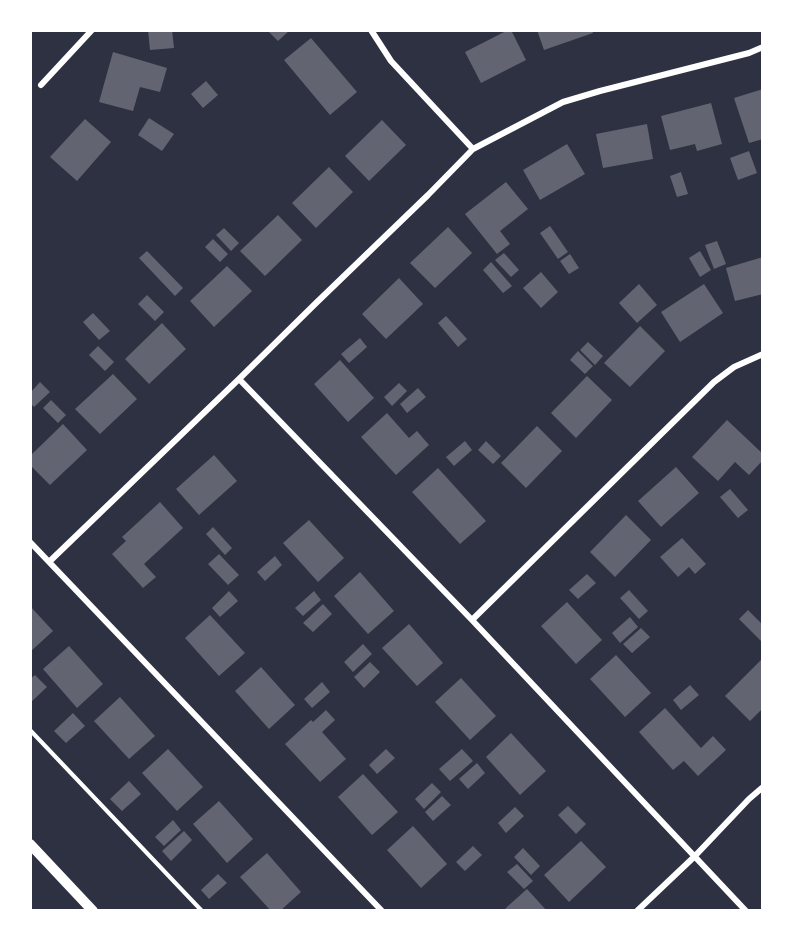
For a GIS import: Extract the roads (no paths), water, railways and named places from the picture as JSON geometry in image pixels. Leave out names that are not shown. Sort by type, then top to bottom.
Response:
[{"type":"street","points":[[41,85],[92,30]]},
{"type":"street","points":[[370,30],[391,61],[473,148]]},
{"type":"street","points":[[49,562],[428,195],[473,148],[563,102],[763,47]]},
{"type":"street","points":[[472,620],[714,382],[735,367],[763,354]]},
{"type":"street","points":[[239,379],[472,620],[746,911]]},
{"type":"street","points":[[30,542],[382,911]]},
{"type":"street","points":[[638,911],[763,787]]},
{"type":"street","points":[[30,844],[93,911]]}]
